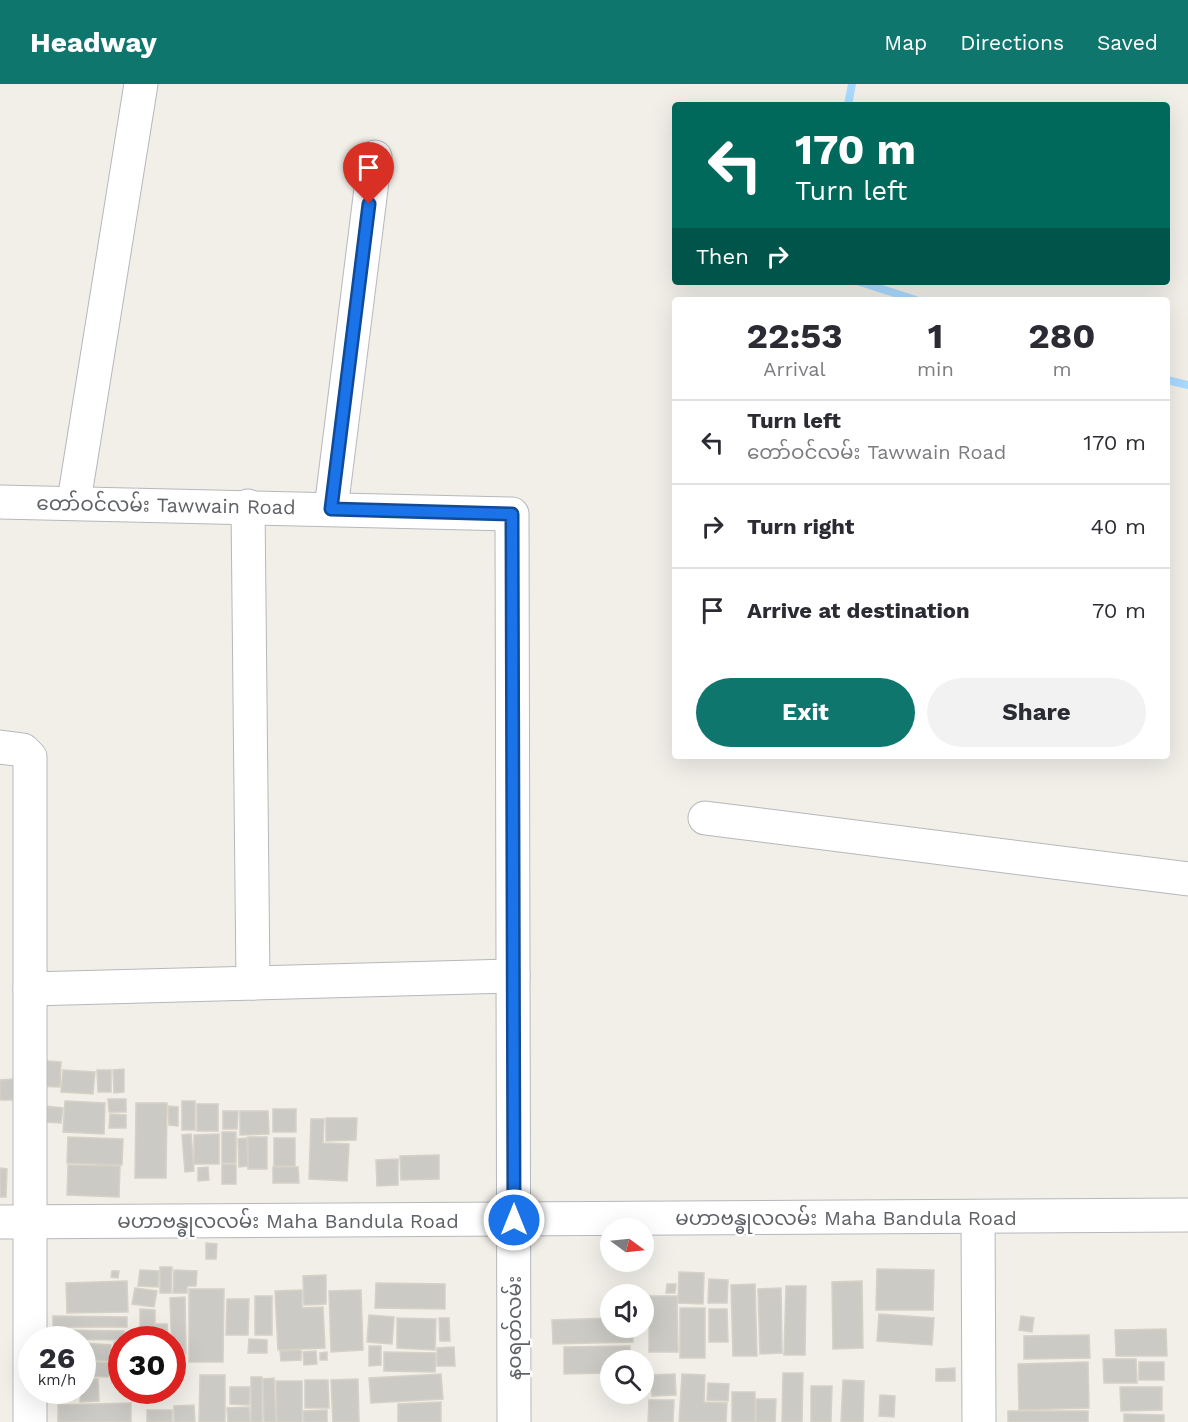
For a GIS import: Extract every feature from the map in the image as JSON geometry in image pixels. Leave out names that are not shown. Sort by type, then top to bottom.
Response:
[{"type":"street","points":[[74,501],[141,84]]},
{"type":"street","points":[[331,509],[375,157]]},
{"type":"street","name":"တော်ဝင်လမ်း Tawwain Road","points":[[0,502],[74,501],[512,514]]},
{"type":"street","points":[[248,506],[253,983]]},
{"type":"street","name":"နဝရတ်လမ်း","points":[[512,514],[514,1422]]},
{"type":"street","points":[[0,747],[23,750],[30,757],[30,989],[15,1222],[30,1422]]},
{"type":"street","points":[[705,818],[1188,879]]},
{"type":"street","points":[[30,989],[513,976]]},
{"type":"street","name":"မဟာဗန္ဓုလလမ်း Maha Bandula Road","points":[[15,1222],[1188,1215]]},
{"type":"street","points":[[978,1218],[979,1422]]},
{"type":"building","points":[[35,1060],[61,1062],[60,1087],[34,1086]]},
{"type":"building","points":[[124,1069],[124,1092],[114,1093],[113,1070]]},
{"type":"building","points":[[63,1070],[95,1072],[93,1094],[61,1092]]},
{"type":"building","points":[[97,1070],[111,1070],[111,1092],[98,1092]]},
{"type":"building","points":[[13,1079],[13,1100],[0,1100],[0,1080]]},
{"type":"building","points":[[108,1099],[126,1099],[126,1112],[109,1112]]},
{"type":"building","points":[[65,1101],[105,1103],[104,1134],[63,1132]]},
{"type":"building","points":[[182,1101],[195,1101],[195,1130],[182,1130]]},
{"type":"building","points":[[136,1103],[167,1103],[166,1178],[135,1178]]},
{"type":"building","points":[[197,1104],[218,1104],[218,1131],[197,1131]]},
{"type":"building","points":[[45,1106],[63,1108],[61,1123],[44,1122]]},
{"type":"building","points":[[168,1106],[178,1107],[178,1126],[169,1125]]},
{"type":"building","points":[[273,1109],[296,1109],[296,1132],[273,1132]]},
{"type":"building","points":[[223,1111],[238,1111],[237,1129],[223,1129]]},
{"type":"building","points":[[240,1111],[268,1111],[269,1134],[240,1135]]},
{"type":"building","points":[[110,1114],[126,1115],[126,1128],[109,1128]]},
{"type":"building","points":[[326,1118],[357,1118],[356,1140],[326,1141]]},
{"type":"building","points":[[311,1119],[324,1119],[323,1143],[349,1144],[347,1181],[309,1179]]},
{"type":"building","points":[[222,1132],[236,1132],[236,1163],[222,1163]]},
{"type":"building","points":[[191,1134],[194,1171],[185,1172],[182,1135]]},
{"type":"building","points":[[219,1134],[219,1164],[194,1164],[194,1135]]},
{"type":"building","points":[[68,1137],[123,1139],[122,1165],[67,1163]]},
{"type":"building","points":[[248,1137],[267,1137],[267,1169],[248,1169]]},
{"type":"building","points":[[247,1138],[248,1166],[239,1167],[238,1139]]},
{"type":"building","points":[[274,1138],[295,1138],[295,1166],[274,1166]]},
{"type":"building","points":[[439,1155],[439,1179],[401,1180],[400,1156]]},
{"type":"building","points":[[398,1159],[398,1185],[377,1186],[376,1160]]},
{"type":"building","points":[[222,1164],[236,1165],[236,1184],[222,1184]]},
{"type":"building","points":[[68,1165],[120,1166],[119,1197],[67,1195]]},
{"type":"building","points":[[208,1167],[209,1180],[198,1181],[198,1168]]},
{"type":"building","points":[[273,1167],[298,1167],[299,1183],[273,1183]]},
{"type":"building","points":[[0,1168],[7,1169],[6,1197],[0,1197]]},
{"type":"building","points":[[206,1243],[217,1244],[216,1259],[206,1259]]},
{"type":"building","points":[[160,1267],[172,1267],[171,1293],[160,1293]]},
{"type":"building","points":[[877,1269],[934,1270],[933,1310],[876,1310]]},
{"type":"building","points":[[140,1270],[159,1271],[158,1287],[138,1286]]},
{"type":"building","points":[[174,1270],[197,1271],[196,1286],[187,1286],[187,1293],[173,1293]]},
{"type":"building","points":[[112,1271],[119,1271],[118,1278],[111,1277]]},
{"type":"building","points":[[679,1272],[704,1273],[703,1304],[678,1303]]},
{"type":"building","points":[[326,1275],[326,1304],[304,1305],[303,1276]]},
{"type":"building","points":[[709,1279],[728,1280],[727,1303],[708,1303]]},
{"type":"building","points":[[127,1281],[128,1312],[67,1313],[66,1283]]},
{"type":"building","points":[[862,1281],[863,1348],[833,1349],[832,1282]]},
{"type":"building","points":[[376,1283],[445,1284],[445,1309],[375,1308]]},
{"type":"building","points":[[667,1284],[676,1284],[675,1293],[666,1293]]},
{"type":"building","points":[[755,1284],[757,1356],[733,1356],[731,1285]]},
{"type":"building","points":[[786,1286],[806,1286],[805,1355],[784,1355]]},
{"type":"building","points":[[135,1288],[157,1291],[154,1307],[132,1304]]},
{"type":"building","points":[[781,1288],[782,1353],[760,1354],[758,1289]]},
{"type":"building","points":[[189,1289],[224,1289],[223,1362],[189,1362]]},
{"type":"building","points":[[302,1290],[302,1308],[323,1307],[325,1348],[278,1350],[275,1291]]},
{"type":"building","points":[[361,1290],[363,1350],[331,1352],[329,1291]]},
{"type":"building","points":[[255,1296],[272,1296],[272,1335],[255,1335]]},
{"type":"building","points":[[654,1296],[677,1296],[678,1352],[649,1350],[649,1338],[654,1338]]},
{"type":"building","points":[[185,1297],[186,1326],[171,1326],[170,1298]]},
{"type":"building","points":[[227,1299],[249,1299],[248,1335],[226,1335]]},
{"type":"building","points":[[680,1308],[705,1308],[705,1358],[680,1358]]},
{"type":"building","points":[[140,1309],[155,1310],[155,1326],[140,1326]]},
{"type":"building","points":[[709,1309],[727,1309],[728,1342],[709,1342]]},
{"type":"building","points":[[879,1314],[934,1318],[932,1345],[877,1341]]},
{"type":"building","points":[[369,1315],[394,1317],[392,1344],[367,1342]]},
{"type":"building","points":[[53,1316],[127,1317],[127,1326],[53,1326]]},
{"type":"building","points":[[1021,1316],[1034,1318],[1032,1332],[1019,1330]]},
{"type":"building","points":[[397,1318],[436,1319],[435,1350],[397,1348]]},
{"type":"building","points":[[439,1318],[449,1318],[450,1341],[440,1341]]},
{"type":"building","points":[[600,1318],[600,1338],[633,1338],[633,1342],[553,1344],[552,1320]]},
{"type":"building","points":[[155,1324],[167,1324],[167,1326],[155,1326]]},
{"type":"building","points":[[1166,1329],[1167,1356],[1116,1356],[1115,1330]]},
{"type":"building","points":[[96,1331],[108,1331],[108,1340],[96,1340]]},
{"type":"building","points":[[1089,1335],[1090,1358],[1024,1359],[1024,1336]]},
{"type":"building","points":[[249,1339],[267,1340],[267,1353],[248,1353]]},
{"type":"building","points":[[96,1344],[108,1345],[108,1361],[96,1360]]},
{"type":"building","points":[[369,1346],[381,1346],[381,1365],[369,1366]]},
{"type":"building","points":[[630,1346],[630,1350],[600,1350],[600,1373],[564,1374],[564,1347]]},
{"type":"building","points":[[454,1347],[455,1366],[437,1366],[437,1348]]},
{"type":"building","points":[[301,1350],[301,1360],[281,1361],[280,1351]]},
{"type":"building","points":[[316,1351],[317,1364],[304,1365],[303,1352]]},
{"type":"building","points":[[327,1352],[327,1360],[320,1360],[320,1353]]},
{"type":"building","points":[[384,1352],[436,1353],[435,1372],[384,1371]]},
{"type":"building","points":[[1103,1359],[1136,1359],[1137,1383],[1104,1383]]},
{"type":"building","points":[[96,1362],[108,1363],[108,1377],[96,1377]]},
{"type":"building","points":[[1088,1362],[1089,1408],[1019,1410],[1018,1364]]},
{"type":"building","points":[[1139,1362],[1164,1362],[1164,1380],[1139,1380]]},
{"type":"building","points":[[955,1368],[955,1381],[936,1381],[936,1369]]},
{"type":"building","points":[[783,1373],[803,1373],[802,1422],[782,1422]]},
{"type":"building","points":[[441,1374],[443,1399],[371,1403],[369,1378]]},
{"type":"building","points":[[675,1374],[676,1395],[654,1396],[654,1375]]},
{"type":"building","points":[[682,1374],[705,1375],[704,1402],[727,1403],[726,1422],[679,1422]]},
{"type":"building","points":[[200,1375],[225,1375],[225,1422],[199,1422]]},
{"type":"building","points":[[251,1377],[262,1377],[262,1422],[251,1422]]},
{"type":"building","points":[[274,1378],[276,1422],[264,1422],[263,1379]]},
{"type":"building","points":[[96,1379],[98,1379],[99,1401],[96,1401]]},
{"type":"building","points":[[358,1379],[359,1422],[333,1422],[331,1380]]},
{"type":"building","points":[[305,1380],[328,1380],[329,1408],[305,1408]]},
{"type":"building","points":[[843,1380],[864,1381],[863,1422],[841,1422]]},
{"type":"building","points":[[276,1381],[302,1381],[302,1422],[277,1422]]},
{"type":"building","points":[[708,1383],[729,1384],[728,1401],[707,1400]]},
{"type":"building","points":[[811,1386],[832,1386],[831,1422],[811,1422]]},
{"type":"building","points":[[230,1387],[250,1387],[249,1405],[230,1404]]},
{"type":"building","points":[[1120,1387],[1162,1387],[1162,1410],[1121,1411]]},
{"type":"building","points":[[732,1392],[755,1392],[755,1422],[732,1422]]},
{"type":"building","points":[[880,1395],[895,1396],[894,1417],[879,1416]]},
{"type":"building","points":[[756,1399],[776,1399],[775,1422],[756,1422]]},
{"type":"building","points":[[654,1400],[674,1400],[673,1422],[648,1422],[649,1404],[654,1404]]},
{"type":"building","points":[[441,1402],[441,1422],[398,1422],[398,1404]]},
{"type":"building","points":[[131,1404],[131,1422],[58,1422],[58,1405]]},
{"type":"building","points":[[194,1405],[195,1422],[174,1422],[174,1406]]},
{"type":"building","points":[[249,1407],[250,1422],[228,1422],[227,1408]]},
{"type":"building","points":[[147,1410],[172,1410],[172,1422],[147,1422]]},
{"type":"building","points":[[327,1410],[327,1422],[304,1422],[303,1411]]},
{"type":"building","points":[[1008,1411],[1088,1411],[1088,1422],[1008,1422]]},
{"type":"building","points":[[1124,1414],[1164,1415],[1164,1422],[1124,1422]]},
{"type":"waterway","points":[[849,102],[852,84]]},
{"type":"waterway","points":[[869,285],[907,297]]},
{"type":"waterway","points":[[1170,381],[1188,385]]},
{"type":"route","points":[[369,204],[331,509],[512,514],[514,1220]]}]
